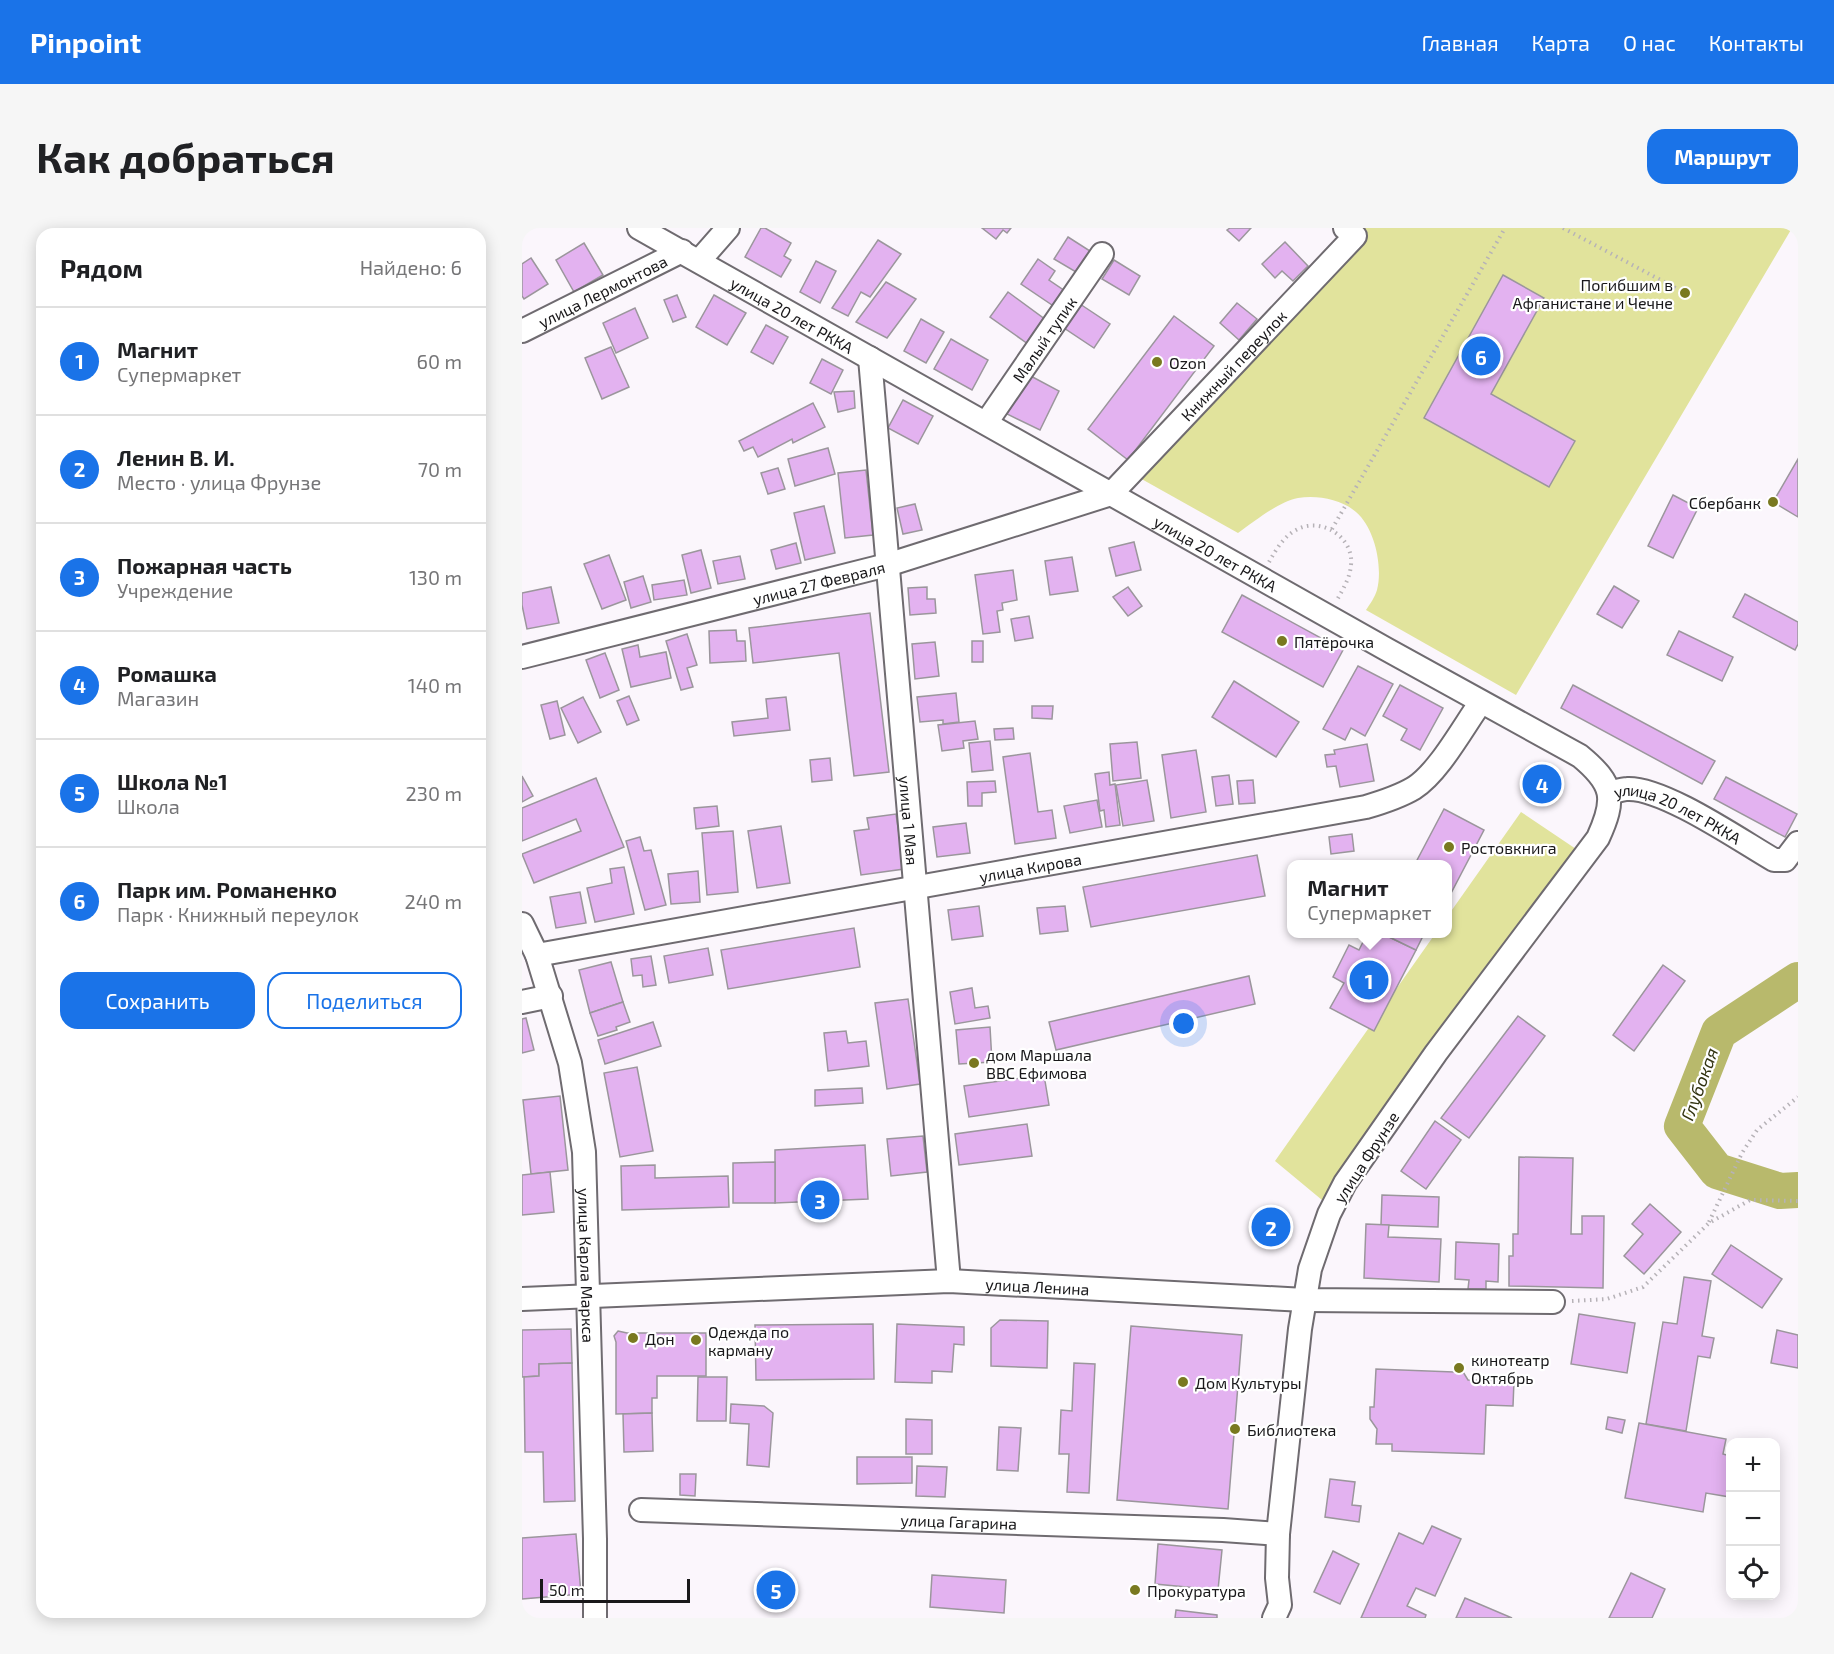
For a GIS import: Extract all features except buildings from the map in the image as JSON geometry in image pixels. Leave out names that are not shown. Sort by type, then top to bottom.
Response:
[{"type":"street","name":"улица 20 лет РККА","points":[[639,228],[1580,756],[1597,770],[1604,779],[1609,793],[1627,789],[1667,798],[1774,860],[1792,851]]},
{"type":"street","name":"улица Лермонтова","points":[[522,331],[690,256],[728,228]]},
{"type":"street","name":"Книжный переулок","points":[[1111,494],[1350,232]]},
{"type":"street","name":"Малый тупик","points":[[986,423],[1102,254]]},
{"type":"street","name":"улица 1 Мая","points":[[870,358],[949,1281]]},
{"type":"street","name":"улица 27 Февраля","points":[[522,657],[887,565],[1111,494]]},
{"type":"street","name":"улица Кирова","points":[[537,955],[1366,807],[1395,798],[1416,787],[1432,772],[1481,702]]},
{"type":"street","name":"улица Фрунзе","points":[[1281,1614],[1277,1578],[1278,1534],[1305,1300],[1310,1269],[1329,1214],[1345,1183],[1436,1053],[1598,838],[1607,819],[1610,805],[1609,793]]},
{"type":"street","name":"улица Карла Маркса","points":[[522,924],[537,955],[570,1063],[584,1152],[596,1539],[595,1618]]},
{"type":"street","points":[[522,1002],[551,996]]},
{"type":"street","name":"улица Ленина","points":[[522,1299],[949,1281],[1305,1300],[1553,1302]]},
{"type":"street","name":"улица Гагарина","points":[[641,1510],[1223,1530],[1278,1534]]},
{"type":"path","points":[[1332,529],[1505,228]]},
{"type":"path","points":[[1563,228],[1685,293]]},
{"type":"path","points":[[1260,577],[1281,541],[1297,529],[1314,525],[1332,529],[1345,541],[1352,562],[1347,580],[1329,616]]},
{"type":"path","points":[[1709,1223],[1742,1153],[1757,1130],[1798,1097]]},
{"type":"path","points":[[1553,1302],[1607,1299],[1643,1287],[1709,1223],[1750,1200],[1798,1201]]},
{"type":"green space","points":[[1362,228],[1792,228],[1516,695],[1366,610],[1377,590],[1378,559],[1368,528],[1363,519],[1350,508],[1328,499],[1298,498],[1275,508],[1238,533],[1138,477]]},
{"type":"green space","points":[[1521,812],[1576,849],[1322,1200],[1275,1161],[1432,938],[1452,938],[1452,910]]},
{"type":"waterway","name":"Глубокая","points":[[1798,980],[1719,1032],[1682,1126],[1717,1171],[1780,1191],[1798,1190]]},
{"type":"place","name":"Погибшим в Афганистане и Чечне","points":[[1685,293]]},
{"type":"place","name":"Парк им. Романенко","points":[[1481,356]]},
{"type":"place","name":"Ozon","points":[[1157,362]]},
{"type":"place","name":"Сбербанк","points":[[1773,502]]},
{"type":"place","name":"Пятёрочка","points":[[1282,641]]},
{"type":"place","name":"Ромашка","points":[[1542,784]]},
{"type":"place","name":"Ростовкнига","points":[[1449,847]]},
{"type":"place","name":"Магнит","points":[[1369,980]]},
{"type":"place","name":"дом Маршала ВВС Ефимова","points":[[974,1063]]},
{"type":"place","name":"Пожарная часть","points":[[820,1200]]},
{"type":"place","name":"Ленин В. И.","points":[[1271,1227]]},
{"type":"place","name":"Дон","points":[[633,1338]]},
{"type":"place","name":"Одежда по карману","points":[[696,1340]]},
{"type":"place","name":"кинотеатр Октябрь","points":[[1459,1368]]},
{"type":"place","name":"Дом Культуры","points":[[1183,1382]]},
{"type":"place","name":"Библиотека","points":[[1235,1429]]},
{"type":"place","name":"Школа №1","points":[[776,1590]]},
{"type":"place","name":"Прокуратура","points":[[1135,1590]]}]
